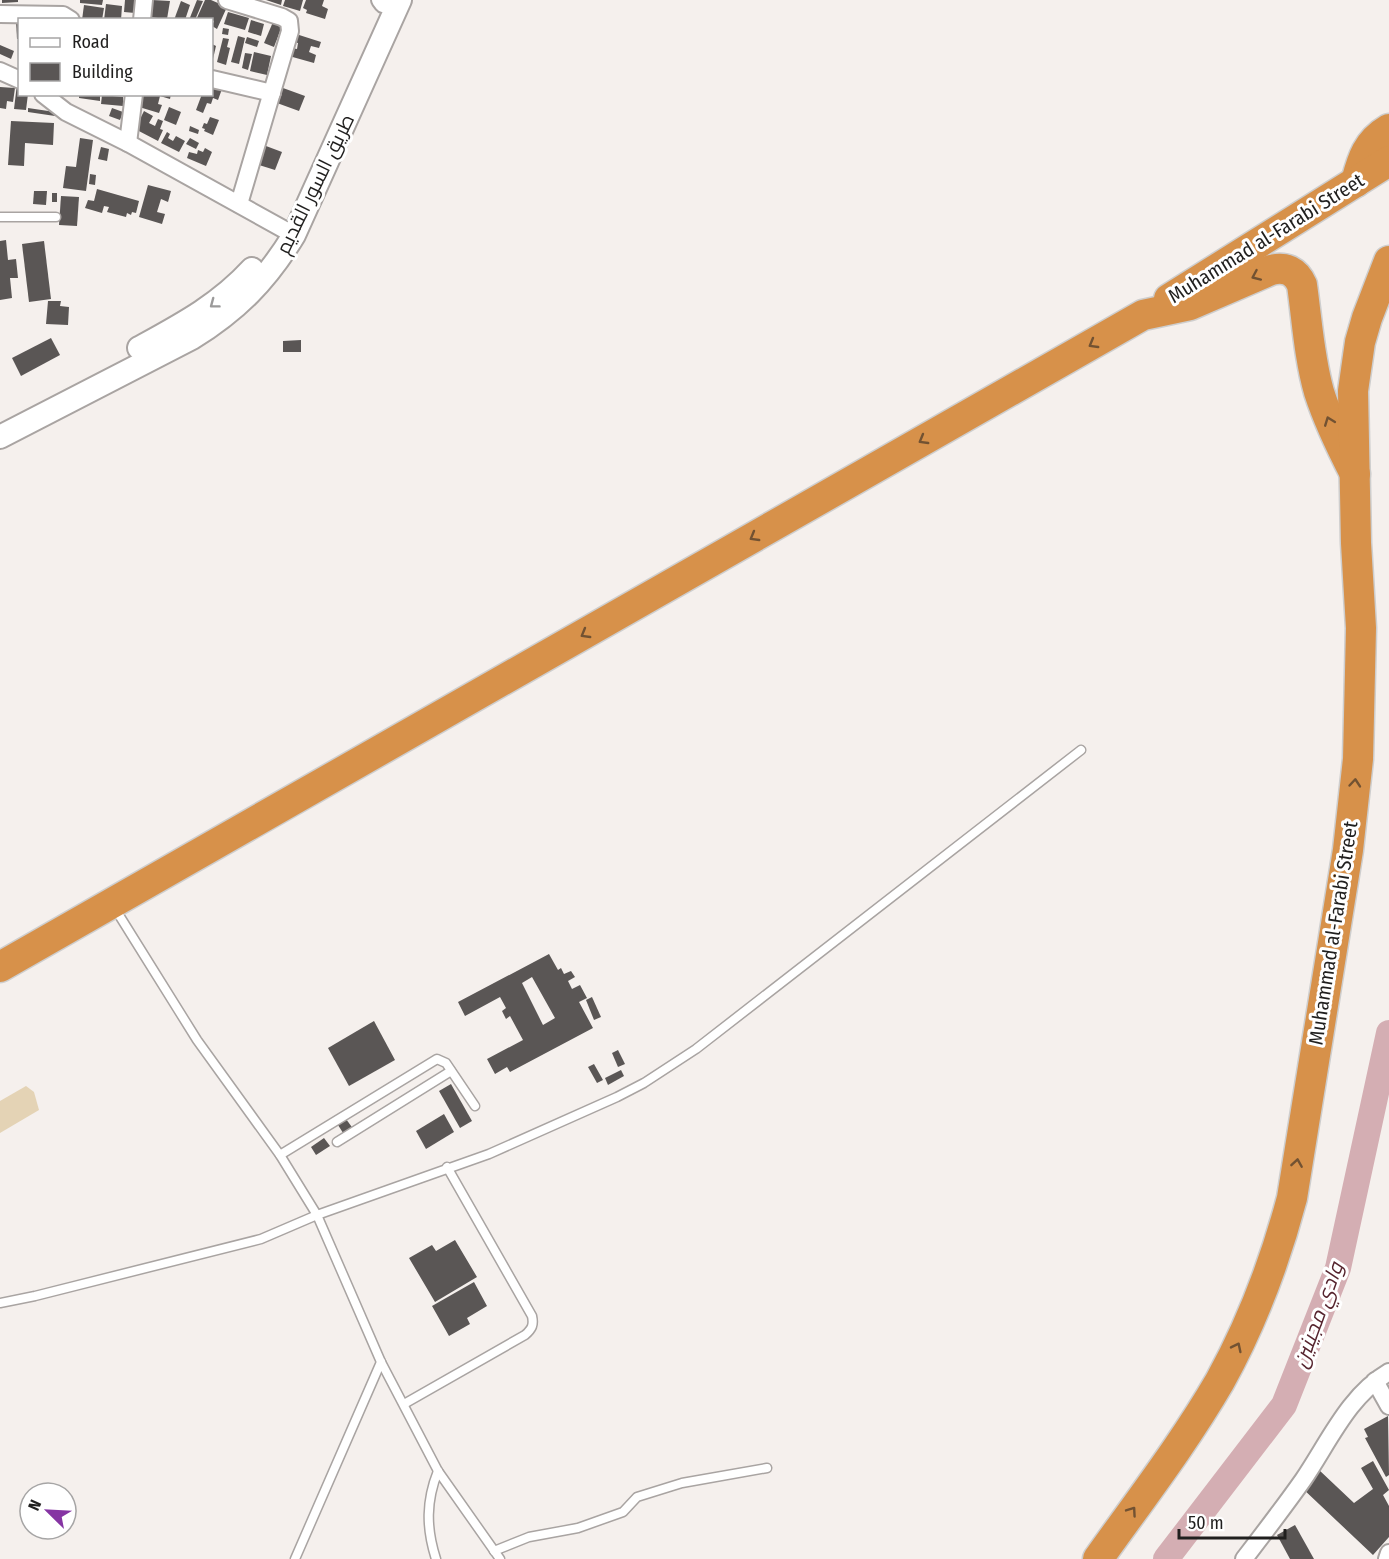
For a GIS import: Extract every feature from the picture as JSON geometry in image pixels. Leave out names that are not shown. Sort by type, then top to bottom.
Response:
[{"type":"highway","points":[[1356,182],[1366,150],[1376,138],[1389,129]]},
{"type":"highway","name":"Muhammad al-Farabi Street","points":[[0,967],[1143,315],[1389,161]]},
{"type":"highway","name":"Muhammad al-Farabi Street","points":[[1098,1559],[1191,1427],[1236,1350],[1266,1280],[1292,1198],[1348,850],[1356,782],[1361,660],[1353,391],[1367,318],[1389,261]]},
{"type":"highway","points":[[1143,315],[1190,306],[1270,270],[1284,268],[1296,274],[1302,285],[1319,390],[1337,440],[1355,474]]},
{"type":"main road","name":"طريق السور القديم","points":[[0,437],[192,338],[240,304],[260,283],[279,260],[288,232],[387,1]]},
{"type":"main road","name":"طريق السور القديم","points":[[0,421],[190,320],[212,306],[251,271],[288,232]]},
{"type":"street","points":[[142,18],[144,0]]},
{"type":"street","points":[[227,0],[282,17],[289,21],[290,31],[239,204]]},
{"type":"street","points":[[0,14],[63,15],[68,18]]},
{"type":"street","points":[[0,70],[18,79]]},
{"type":"street","points":[[213,79],[272,93]]},
{"type":"street","points":[[46,96],[66,112],[128,143],[288,232]]},
{"type":"street","points":[[66,112],[68,96]]},
{"type":"street","points":[[128,143],[135,96]]},
{"type":"street","points":[[1244,1559],[1303,1480],[1355,1399],[1382,1376],[1389,1406]]},
{"type":"lane","points":[[0,217],[56,217]]},
{"type":"lane","points":[[0,1303],[233,1247],[280,1232],[318,1215],[447,1167],[489,1154],[617,1097],[671,1067],[696,1049],[1081,750]]},
{"type":"lane","points":[[112,904],[197,1040],[280,1155],[318,1215],[381,1362],[438,1471],[500,1559]]},
{"type":"lane","points":[[280,1155],[433,1060],[442,1060],[475,1106]]},
{"type":"lane","points":[[337,1142],[451,1071]]},
{"type":"lane","points":[[404,1404],[525,1335],[531,1330],[533,1323],[532,1316],[447,1167]]},
{"type":"lane","points":[[295,1559],[381,1362]]},
{"type":"lane","points":[[494,1551],[529,1537],[578,1528],[623,1512],[637,1497],[671,1486],[767,1468]]},
{"type":"lane","points":[[436,1559],[430,1539],[428,1516],[431,1490],[438,1471]]},
{"type":"shaded area","points":[[26,1086],[34,1092],[39,1110],[0,1133],[0,1101]]},
{"type":"building","points":[[2,0],[18,0],[18,2],[2,3]]},
{"type":"building","points":[[80,0],[103,0],[102,5],[80,3]]},
{"type":"building","points":[[125,0],[136,0],[135,13],[124,12]]},
{"type":"building","points":[[152,0],[170,1],[167,18],[149,17]]},
{"type":"building","points":[[197,0],[203,1],[196,18],[190,18]]},
{"type":"building","points":[[205,0],[211,0],[227,7],[217,29],[213,27],[213,18],[197,18]]},
{"type":"building","points":[[266,0],[282,0],[281,5]]},
{"type":"building","points":[[285,0],[303,0],[300,11],[283,6]]},
{"type":"building","points":[[306,0],[324,0],[322,6],[328,9],[325,19],[306,13],[307,10],[303,8]]},
{"type":"building","points":[[181,1],[190,5],[186,18],[175,18]]},
{"type":"building","points":[[106,4],[122,6],[121,18],[104,18]]},
{"type":"building","points":[[84,5],[104,8],[102,18],[82,18]]},
{"type":"building","points":[[228,12],[249,18],[245,30],[224,24]]},
{"type":"building","points":[[16,20],[18,20],[18,39]]},
{"type":"building","points":[[251,20],[264,24],[261,36],[248,32]]},
{"type":"building","points":[[273,22],[282,26],[274,47],[264,43]]},
{"type":"building","points":[[223,28],[229,29],[228,35],[222,34]]},
{"type":"building","points":[[296,34],[321,42],[319,48],[311,46],[309,52],[316,55],[314,63],[289,56],[292,48],[297,49],[298,43],[294,42]]},
{"type":"building","points":[[238,36],[245,38],[239,64],[231,62]]},
{"type":"building","points":[[247,37],[259,41],[257,47],[245,43]]},
{"type":"building","points":[[223,38],[229,39],[227,47],[230,48],[226,65],[217,62]]},
{"type":"building","points":[[0,45],[14,51],[11,59],[0,54]]},
{"type":"building","points":[[254,52],[271,56],[267,75],[250,71]]},
{"type":"building","points":[[245,53],[252,54],[248,70],[242,68]]},
{"type":"building","points":[[18,84],[18,96],[28,96],[26,110],[14,109]]},
{"type":"building","points":[[213,85],[222,89],[218,100],[213,98],[211,104],[207,103],[203,113],[196,110],[201,96],[213,96]]},
{"type":"building","points":[[0,87],[15,88],[13,102],[7,101],[6,109],[0,108]]},
{"type":"building","points":[[283,88],[305,96],[299,111],[277,103]]},
{"type":"building","points":[[79,96],[100,96],[100,101],[79,98]]},
{"type":"building","points":[[102,96],[123,97],[123,106],[101,104]]},
{"type":"building","points":[[143,96],[160,96],[158,104],[162,105],[159,113],[139,107]]},
{"type":"building","points":[[169,107],[181,112],[176,125],[164,120]]},
{"type":"building","points":[[28,108],[55,112],[55,116],[28,112]]},
{"type":"building","points":[[112,108],[123,112],[120,120],[109,116]]},
{"type":"building","points":[[144,111],[153,116],[149,123],[155,126],[158,119],[163,121],[160,129],[163,130],[158,141],[135,129]]},
{"type":"building","points":[[210,117],[219,120],[213,135],[202,128]]},
{"type":"building","points":[[11,121],[54,123],[53,145],[25,143],[24,166],[8,165]]},
{"type":"building","points":[[190,126],[199,130],[198,134],[189,131]]},
{"type":"building","points":[[167,132],[170,134],[168,138],[173,141],[176,136],[185,141],[179,152],[161,143]]},
{"type":"building","points":[[80,138],[93,140],[86,191],[63,188],[66,166],[76,167]]},
{"type":"building","points":[[190,138],[199,143],[196,149],[186,144]]},
{"type":"building","points":[[266,146],[282,152],[275,170],[259,165]]},
{"type":"building","points":[[101,147],[109,149],[107,161],[98,159]]},
{"type":"building","points":[[205,148],[212,152],[206,166],[187,158],[189,152],[197,154],[198,150],[203,152]]},
{"type":"building","points":[[90,174],[96,175],[95,185],[89,184]]},
{"type":"building","points":[[148,185],[171,191],[168,202],[161,199],[157,212],[165,214],[162,224],[139,217]]},
{"type":"building","points":[[97,189],[139,201],[136,213],[132,212],[131,215],[127,213],[126,217],[107,212],[109,207],[104,206],[102,213],[85,208],[88,200],[94,201]]},
{"type":"building","points":[[34,191],[47,191],[46,205],[33,204]]},
{"type":"building","points":[[52,193],[57,193],[57,202],[52,202]]},
{"type":"building","points":[[61,196],[79,197],[77,226],[59,225]]},
{"type":"building","points":[[6,240],[8,260],[16,259],[18,278],[10,278],[12,298],[0,300],[0,241]]},
{"type":"building","points":[[44,241],[51,299],[29,302],[22,244]]},
{"type":"building","points":[[48,301],[61,301],[60,306],[69,307],[68,325],[46,324]]},
{"type":"building","points":[[51,338],[60,355],[21,376],[12,358]]},
{"type":"building","points":[[301,340],[301,352],[283,352],[283,341]]},
{"type":"building","points":[[549,954],[558,970],[561,968],[564,974],[571,971],[575,977],[568,981],[572,989],[580,985],[587,998],[579,1002],[593,1028],[510,1072],[507,1067],[495,1074],[487,1059],[523,1040],[510,1016],[506,1019],[502,1011],[506,1008],[500,997],[465,1016],[458,1002]],"holes":[[[532,977],[555,1018],[543,1025],[522,983]]]},
{"type":"building","points":[[592,997],[601,1017],[594,1020],[586,1000]]},
{"type":"building","points":[[374,1021],[395,1060],[349,1086],[328,1048]]},
{"type":"building","points":[[618,1050],[625,1064],[618,1067],[612,1053]]},
{"type":"building","points":[[594,1064],[603,1080],[597,1083],[588,1067]]},
{"type":"building","points":[[621,1070],[624,1076],[608,1085],[605,1078]]},
{"type":"building","points":[[451,1084],[472,1121],[460,1128],[439,1091]]},
{"type":"building","points":[[444,1114],[454,1132],[426,1149],[416,1131]]},
{"type":"building","points":[[346,1119],[354,1130],[345,1136],[338,1125]]},
{"type":"building","points":[[324,1138],[330,1146],[316,1155],[311,1147]]},
{"type":"building","points":[[455,1240],[477,1277],[435,1302],[409,1258],[432,1245],[436,1251]]},
{"type":"building","points":[[474,1282],[487,1306],[467,1318],[470,1324],[449,1336],[432,1306]]},
{"type":"building","points":[[1388,1416],[1389,1475],[1386,1477],[1365,1438],[1368,1437],[1364,1429]]},
{"type":"building","points":[[1373,1461],[1389,1490],[1383,1495],[1389,1506],[1389,1537],[1373,1555],[1301,1487],[1318,1469],[1354,1503],[1373,1489],[1361,1468]]},
{"type":"building","points":[[1295,1525],[1314,1559],[1290,1559],[1277,1535]]},
{"type":"waterway","name":"وادي مجينين","points":[[1166,1559],[1284,1405],[1338,1268],[1389,1033]]}]
